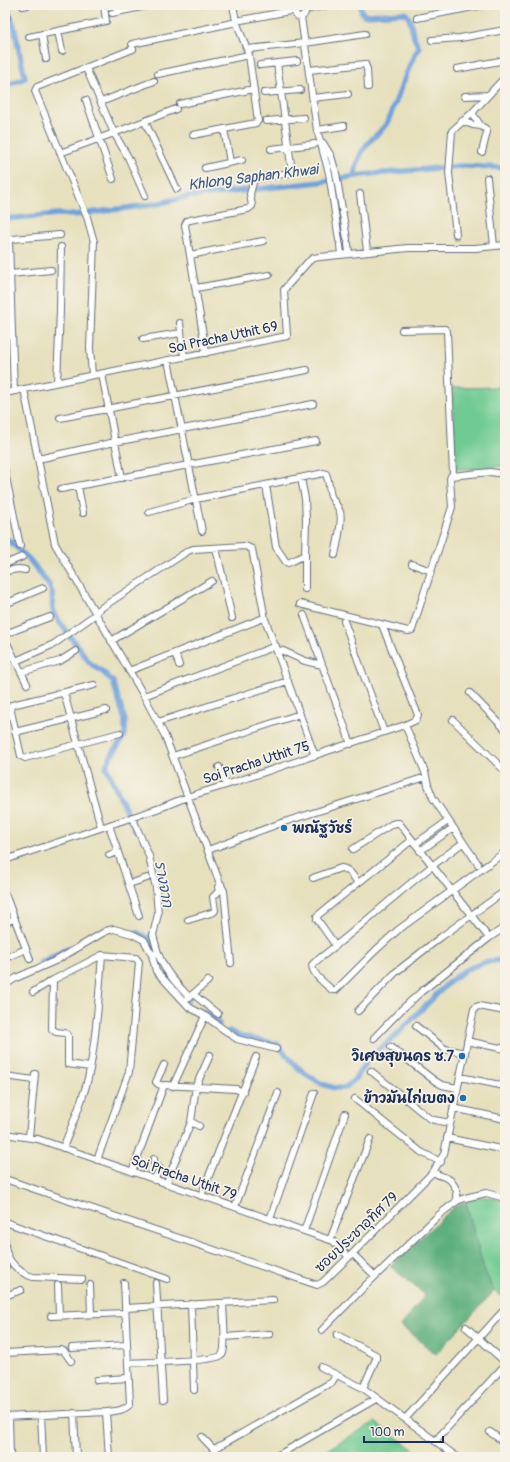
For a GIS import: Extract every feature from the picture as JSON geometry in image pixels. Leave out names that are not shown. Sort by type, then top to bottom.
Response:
[{"type":"street","points":[[29,37],[106,21],[104,5]]},
{"type":"street","points":[[112,13],[151,5]]},
{"type":"street","points":[[193,135],[256,123],[258,121],[248,52],[233,5]]},
{"type":"street","points":[[92,375],[90,348],[94,242],[84,209],[35,89],[86,68],[133,46],[237,21],[295,10],[301,7],[304,10],[328,5]]},
{"type":"street","points":[[417,18],[483,5]]},
{"type":"street","points":[[295,10],[296,16],[301,17]]},
{"type":"street","points":[[304,10],[304,14],[301,17],[318,142],[331,156],[336,173],[338,225],[341,254]]},
{"type":"street","points":[[432,40],[460,38],[505,30]]},
{"type":"street","points":[[58,31],[62,51]]},
{"type":"street","points":[[42,34],[46,59]]},
{"type":"street","points":[[158,74],[248,52],[365,34]]},
{"type":"street","points":[[457,69],[505,60]]},
{"type":"street","points":[[260,65],[297,61]]},
{"type":"street","points":[[206,353],[185,225],[187,221],[248,209],[252,206],[250,194],[252,182],[257,178],[292,172],[290,146],[277,63]]},
{"type":"street","points":[[309,70],[365,64],[367,69],[368,87]]},
{"type":"street","points":[[86,68],[114,133],[128,157],[145,196]]},
{"type":"street","points":[[456,248],[449,173],[450,140],[452,131],[472,113],[505,77]]},
{"type":"street","points":[[101,102],[154,81]]},
{"type":"street","points":[[180,104],[254,89]]},
{"type":"street","points":[[264,93],[300,90]]},
{"type":"street","points":[[313,98],[348,94]]},
{"type":"street","points":[[465,96],[488,95]]},
{"type":"street","points":[[86,100],[113,179]]},
{"type":"street","points":[[60,153],[176,110]]},
{"type":"street","points":[[472,113],[487,132],[482,152]]},
{"type":"street","points":[[266,121],[304,118]]},
{"type":"street","points":[[462,121],[481,126]]},
{"type":"street","points":[[145,122],[177,189]]},
{"type":"street","points":[[317,130],[344,126]]},
{"type":"street","points":[[224,129],[230,162]]},
{"type":"street","points":[[271,149],[318,142]]},
{"type":"street","points":[[205,168],[242,160]]},
{"type":"street","points":[[487,178],[494,246]]},
{"type":"street","points":[[360,194],[367,251]]},
{"type":"street","points":[[337,198],[345,224],[349,253]]},
{"type":"street","points":[[338,225],[345,224]]},
{"type":"street","points":[[14,391],[7,288],[10,274],[10,240],[60,234]]},
{"type":"street","points":[[190,255],[263,241]]},
{"type":"street","name":"Soi Pracha Uthit 69","points":[[5,393],[287,336],[284,290],[313,258],[367,251],[408,248],[456,248],[505,245]]},
{"type":"street","points":[[57,382],[61,247]]},
{"type":"street","points":[[10,274],[51,270]]},
{"type":"street","points":[[196,288],[269,275]]},
{"type":"street","points":[[180,323],[184,357]]},
{"type":"street","points":[[300,604],[382,625],[408,631],[412,630],[452,507],[450,479],[453,475],[447,331],[445,329],[402,330]]},
{"type":"street","points":[[143,339],[181,333]]},
{"type":"street","points":[[168,360],[202,531]]},
{"type":"street","points":[[60,418],[307,370]]},
{"type":"street","points":[[102,374],[122,478]]},
{"type":"street","points":[[24,389],[55,544],[144,696],[158,722],[173,756],[224,891],[231,963]]},
{"type":"street","points":[[38,459],[115,442],[313,404]]},
{"type":"street","points":[[61,489],[316,441]]},
{"type":"street","points":[[5,472],[7,498],[20,546]]},
{"type":"street","points":[[453,475],[490,472],[505,474]]},
{"type":"street","points":[[149,512],[196,499],[322,473],[326,474],[330,494],[342,518],[335,555]]},
{"type":"street","points":[[301,478],[305,499],[306,520],[305,589]]},
{"type":"street","points":[[266,485],[277,550],[288,563],[305,555]]},
{"type":"street","points":[[78,486],[83,513]]},
{"type":"street","points":[[16,661],[54,644],[96,613],[188,550],[245,546],[252,549],[265,619],[315,756]]},
{"type":"street","points":[[216,548],[232,618]]},
{"type":"street","points":[[5,564],[22,557]]},
{"type":"street","points":[[412,564],[432,571]]},
{"type":"street","points":[[5,571],[19,569],[25,570]]},
{"type":"street","points":[[111,641],[212,581]]},
{"type":"street","points":[[5,604],[43,588]]},
{"type":"street","points":[[304,615],[351,744]]},
{"type":"street","points":[[5,634],[50,617]]},
{"type":"street","points":[[129,671],[261,619],[265,619]]},
{"type":"street","points":[[344,621],[384,732]]},
{"type":"street","name":"Soi Pracha Uthit 75","points":[[5,860],[188,797],[351,744],[416,720],[418,715],[382,625]]},
{"type":"street","points":[[5,639],[8,652],[16,661],[26,684]]},
{"type":"street","points":[[144,696],[276,648],[305,661],[322,665]]},
{"type":"street","points":[[21,672],[60,660],[76,651]]},
{"type":"street","points":[[175,653],[179,665]]},
{"type":"street","points":[[158,722],[288,681]]},
{"type":"street","points":[[94,685],[12,705],[10,709],[22,758],[120,733]]},
{"type":"street","points":[[64,693],[101,827]]},
{"type":"street","points":[[470,693],[505,728]]},
{"type":"street","points":[[15,732],[106,710]]},
{"type":"street","points":[[173,756],[300,714]]},
{"type":"street","points":[[453,720],[505,771]]},
{"type":"street","points":[[405,725],[433,798],[478,864]]},
{"type":"street","points":[[220,767],[226,785]]},
{"type":"street","points":[[208,850],[282,823],[426,777]]},
{"type":"street","points":[[132,817],[149,856],[155,882],[158,902],[158,914],[153,936],[156,971],[167,978],[188,999],[218,1014]]},
{"type":"street","points":[[336,946],[317,919],[317,916],[413,842],[448,821]]},
{"type":"street","points":[[353,848],[396,822],[399,823],[472,914],[489,938]]},
{"type":"street","points":[[109,825],[139,916]]},
{"type":"street","points":[[420,851],[453,828]]},
{"type":"street","points":[[460,845],[432,865],[312,965],[316,975],[334,991],[398,930],[505,852]]},
{"type":"street","points":[[109,855],[118,852]]},
{"type":"street","points":[[313,878],[341,868],[349,871],[358,883]]},
{"type":"street","points":[[129,884],[147,878]]},
{"type":"street","points":[[188,920],[214,912],[213,897],[219,891],[218,887],[221,884]]},
{"type":"street","points":[[358,1011],[396,972],[472,914],[505,891]]},
{"type":"street","points":[[5,894],[30,959]]},
{"type":"street","points":[[5,922],[15,919]]},
{"type":"street","points":[[374,1038],[401,1010],[422,992],[489,938],[505,927]]},
{"type":"street","points":[[5,985],[16,978],[57,960],[111,929],[132,934],[144,940],[155,954]]},
{"type":"street","points":[[5,958],[26,949]]},
{"type":"street","points":[[63,1148],[82,1096],[90,1067],[102,955]]},
{"type":"street","points":[[33,992],[102,955],[136,958],[139,962],[129,1072],[97,1160]]},
{"type":"street","points":[[53,980],[52,1029],[56,1032],[65,1033],[68,1035],[68,1064],[90,1067]]},
{"type":"street","points":[[188,999],[208,980]]},
{"type":"street","points":[[188,999],[189,1007],[237,1038],[276,1049]]},
{"type":"street","name":"ซอยประชาอุทิศ 79","points":[[5,1179],[317,1284],[323,1282],[351,1256],[441,1162],[474,1009],[476,1007],[505,1012]]},
{"type":"street","points":[[174,1086],[205,1016]]},
{"type":"street","points":[[416,1026],[445,1049],[465,1053]]},
{"type":"street","points":[[467,1041],[505,1049]]},
{"type":"street","points":[[391,1047],[435,1081],[442,1085],[458,1088]]},
{"type":"street","points":[[166,1184],[191,1122],[196,1086],[210,1055]]},
{"type":"street","points":[[201,1196],[256,1058]]},
{"type":"street","points":[[164,1065],[156,1082],[163,1086],[196,1086],[243,1092]]},
{"type":"street","points":[[371,1071],[429,1118],[450,1123]]},
{"type":"street","points":[[5,1076],[34,1077],[29,1137]]},
{"type":"street","points":[[460,1077],[505,1086]]},
{"type":"street","points":[[132,1172],[163,1086]]},
{"type":"street","points":[[235,1207],[278,1093]]},
{"type":"street","points":[[270,1219],[314,1093]]},
{"type":"street","points":[[355,1099],[421,1152],[441,1162]]},
{"type":"street","points":[[453,1108],[505,1119]]},
{"type":"street","points":[[304,1231],[345,1114]]},
{"type":"street","points":[[191,1122],[199,1126]]},
{"type":"street","name":"Soi Pracha Uthit 79","points":[[5,1134],[29,1137],[63,1148],[330,1240],[375,1276]]},
{"type":"street","points":[[447,1138],[505,1150]]},
{"type":"street","points":[[330,1240],[370,1139]]},
{"type":"street","points":[[154,1159],[154,1163],[160,1168],[154,1180]]},
{"type":"street","points":[[433,1172],[439,1176],[447,1177],[451,1180],[457,1191],[456,1194],[460,1199]]},
{"type":"street","points":[[322,1330],[375,1276],[440,1214],[460,1199],[486,1193],[505,1198]]},
{"type":"street","points":[[5,1222],[167,1279]]},
{"type":"street","points":[[5,1241],[6,1254],[19,1271],[26,1275],[33,1277],[82,1279]]},
{"type":"street","points":[[156,1283],[163,1400]]},
{"type":"street","points":[[10,1457],[7,1417],[106,1412],[123,1410],[130,1404],[124,1284]]},
{"type":"street","points":[[58,1285],[59,1315]]},
{"type":"street","points":[[90,1285],[91,1314]]},
{"type":"street","points":[[5,1296],[21,1290]]},
{"type":"street","points":[[51,1316],[91,1314],[157,1306],[273,1300]]},
{"type":"street","points":[[128,1363],[193,1360],[218,1357],[222,1354],[224,1337],[223,1303]]},
{"type":"street","points":[[191,1304],[194,1390]]},
{"type":"street","points":[[405,1419],[505,1309]]},
{"type":"street","points":[[434,1441],[505,1363],[466,1327]]},
{"type":"street","points":[[224,1337],[270,1334]]},
{"type":"street","points":[[337,1335],[376,1355],[376,1359],[363,1388]]},
{"type":"street","points":[[72,1348],[127,1345]]},
{"type":"street","points":[[5,1353],[61,1350],[64,1351],[71,1361]]},
{"type":"street","points":[[321,1368],[363,1388],[457,1457]]},
{"type":"street","points":[[214,1449],[332,1382],[336,1375]]},
{"type":"street","points":[[97,1380],[128,1378]]},
{"type":"street","points":[[275,1457],[376,1399]]},
{"type":"street","points":[[106,1412],[108,1457]]},
{"type":"street","points":[[74,1413],[76,1457]]},
{"type":"street","points":[[41,1415],[43,1457]]},
{"type":"street","points":[[490,1432],[505,1443]]},
{"type":"street","points":[[202,1437],[221,1457]]},
{"type":"green space","points":[[501,360],[505,360],[505,388],[503,388],[505,444],[502,466],[455,469],[452,388],[501,387]]},
{"type":"green space","points":[[480,1197],[488,1197],[505,1201],[505,1298],[494,1291],[484,1270],[466,1202]]},
{"type":"green space","points":[[466,1202],[484,1270],[494,1291],[436,1354],[401,1326],[425,1295],[390,1266],[454,1207]]},
{"type":"green space","points":[[375,1422],[424,1457],[314,1457]]},
{"type":"waterway","points":[[5,86],[25,78],[14,26],[7,5]]},
{"type":"waterway","points":[[354,176],[363,150],[388,121],[412,60],[419,48],[414,38],[410,21],[405,13],[364,15],[360,5]]},
{"type":"waterway","name":"Khlong Saphan Khwai","points":[[5,219],[58,214],[74,215],[156,204],[186,197],[320,182],[362,175],[461,166],[505,168]]},
{"type":"waterway","name":"รางจาก","points":[[5,537],[29,559],[49,585],[52,593],[53,611],[90,663],[103,672],[113,682],[125,720],[125,735],[106,766],[135,830]]},
{"type":"waterway","points":[[136,934],[151,942]]},
{"type":"waterway","name":"รางจาก","points":[[152,934],[151,942],[162,975],[177,988],[187,1001]]},
{"type":"waterway","points":[[42,964],[71,949]]},
{"type":"waterway","name":"รางจาก","points":[[229,1031],[239,1036],[277,1044],[295,1065],[306,1074],[322,1084],[335,1088],[345,1088],[354,1080],[371,1056],[394,1037],[448,983],[465,970],[482,963],[505,959]]},
{"type":"waterway","name":"รางจาก","points":[[200,1011],[210,1015],[219,1024]]},
{"type":"tunnel","points":[[456,234],[456,241]]},
{"type":"place","name":"พณัฐวัชร์","points":[[284,828]]},
{"type":"place","name":"วิเศษสุขนคร ซ.7","points":[[462,1056]]},
{"type":"place","name":"ข้าวมันไก่เบตง","points":[[463,1098]]}]
